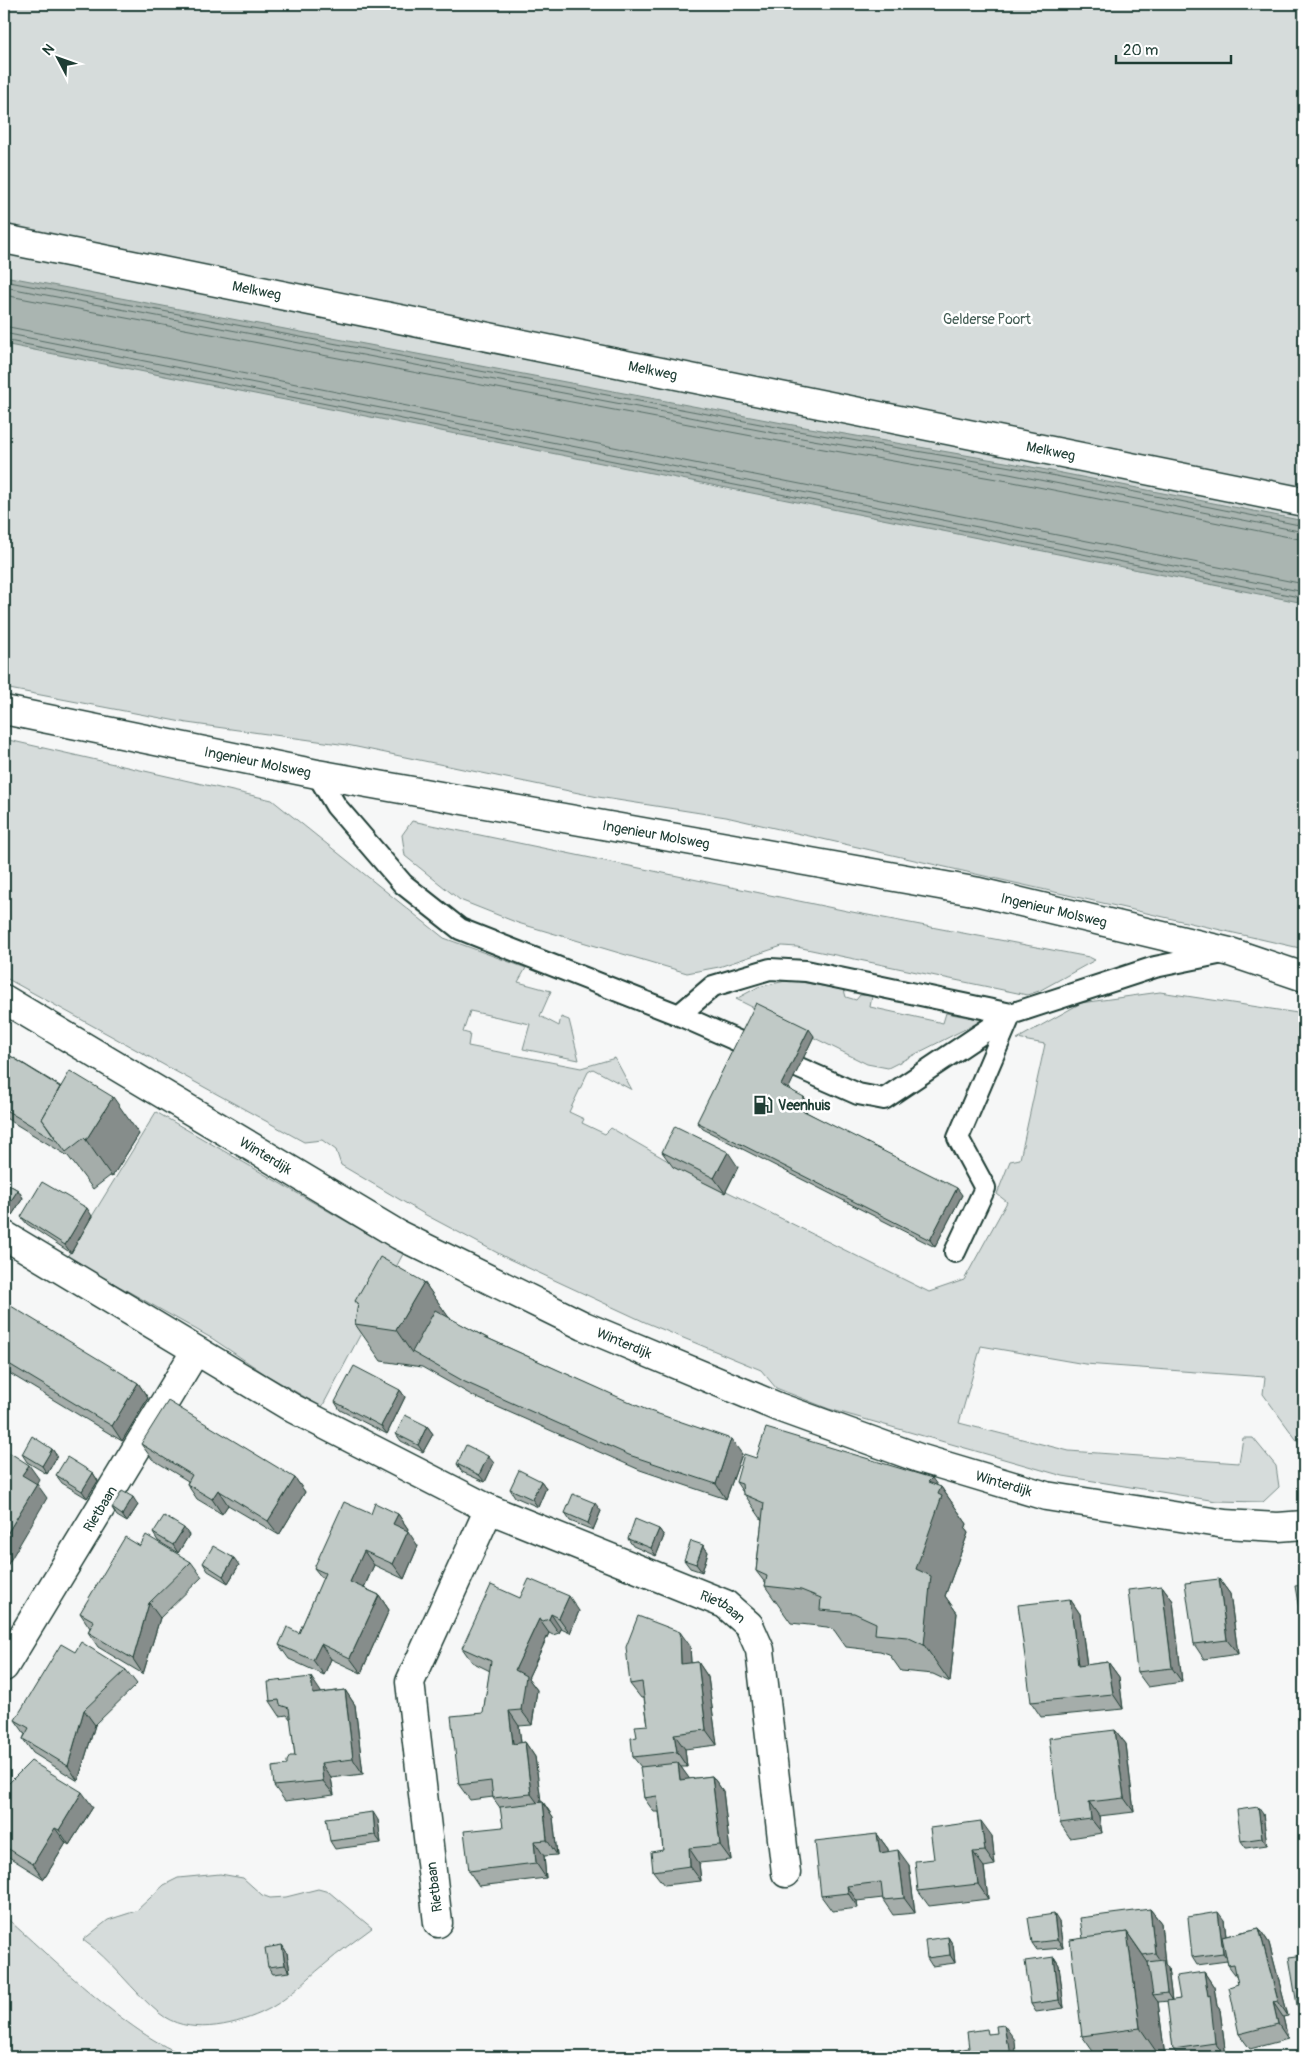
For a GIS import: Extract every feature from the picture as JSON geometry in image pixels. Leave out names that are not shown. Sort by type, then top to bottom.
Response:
[{"type":"street","name":"Melkweg","points":[[4,239],[1304,502]]},
{"type":"street","name":"Ingenieur Molsweg","points":[[4,710],[317,774],[979,892],[1230,952],[1304,977]]},
{"type":"street","name":"Winterdijk","points":[[4,999],[399,1236],[584,1326],[778,1408],[919,1458],[1046,1496],[1225,1524],[1304,1525]]},
{"type":"street","name":"Rietbaan","points":[[4,1235],[195,1352],[294,1409],[489,1509],[725,1604],[749,1625],[760,1650],[786,1873]]},
{"type":"street","name":"Rietbaan","points":[[4,1666],[195,1352]]},
{"type":"street","name":"Rietbaan","points":[[438,1923],[410,1682],[489,1509]]},
{"type":"lane","points":[[317,774],[336,806],[403,884],[460,929],[679,1015],[858,1094],[884,1099],[1011,1014],[1155,967],[1230,952]]},
{"type":"lane","points":[[679,1015],[713,986],[770,969],[806,971],[1011,1014]]},
{"type":"lane","points":[[955,1252],[985,1188],[958,1138],[1011,1014]]},
{"type":"green space","name":"Gelderse Poort","points":[[4,4],[1304,4],[1304,949],[726,817],[598,797],[347,745],[187,723],[4,688]]},
{"type":"green space","points":[[4,739],[272,800],[444,938],[526,968],[518,982],[551,991],[540,1016],[559,1026],[561,1017],[569,1020],[579,1060],[523,1049],[530,1024],[470,1011],[463,1032],[470,1034],[468,1046],[581,1068],[615,1058],[632,1090],[593,1069],[588,1072],[569,1112],[584,1119],[582,1123],[605,1134],[611,1128],[682,1169],[929,1292],[964,1280],[1007,1202],[997,1194],[1010,1161],[1020,1159],[1045,1044],[1017,1039],[1081,1003],[1160,992],[1304,1014],[1304,1450],[1263,1394],[1265,1377],[1085,1364],[981,1346],[959,1423],[1069,1451],[1239,1463],[1243,1438],[1253,1438],[1276,1466],[1279,1487],[1263,1502],[1216,1501],[1063,1476],[829,1409],[776,1388],[761,1370],[647,1323],[509,1259],[426,1215],[341,1165],[336,1150],[322,1140],[304,1142],[4,977]]},
{"type":"green space","points":[[412,821],[852,912],[1089,957],[1095,960],[1039,991],[1027,995],[797,947],[782,946],[719,967],[687,973],[518,923],[460,900],[405,856],[402,835]]},
{"type":"green space","points":[[790,980],[844,990],[846,997],[856,1000],[860,995],[872,996],[870,1007],[943,1023],[946,1013],[983,1020],[888,1068],[867,1064],[736,999],[758,987]]},
{"type":"green space","points":[[156,1112],[403,1254],[322,1407],[265,1374],[213,1339],[67,1257]]},
{"type":"green space","points":[[220,1874],[243,1878],[262,1895],[270,1898],[286,1897],[318,1889],[329,1892],[372,1928],[286,1997],[261,2013],[223,2025],[196,2027],[183,2025],[159,2013],[103,1957],[83,1940],[108,1920],[136,1911],[164,1885],[178,1878]]},
{"type":"green space","points":[[4,1916],[68,1974],[121,2017],[147,2036],[171,2049],[193,2057],[4,2057]]},
{"type":"water","points":[[4,276],[793,425],[1011,463],[1304,521],[1304,603],[4,344]]},
{"type":"building","points":[[756,1003],[809,1029],[781,1085],[804,1097],[798,1108],[957,1188],[930,1240],[697,1122]]},
{"type":"building","points":[[4,1052],[60,1087],[42,1119],[57,1141],[4,1109]]},
{"type":"building","points":[[70,1071],[113,1097],[86,1140],[84,1138],[66,1152],[42,1119]]},
{"type":"building","points":[[675,1126],[728,1152],[714,1178],[662,1152]]},
{"type":"building","points":[[4,1182],[18,1190],[6,1208],[4,1206]]},
{"type":"building","points":[[42,1182],[87,1208],[65,1245],[21,1217]]},
{"type":"building","points":[[380,1257],[424,1282],[396,1330],[355,1324],[358,1303],[355,1301]]},
{"type":"building","points":[[11,1306],[138,1383],[112,1426],[4,1361],[4,1318]]},
{"type":"building","points":[[435,1310],[487,1338],[647,1410],[731,1439],[716,1484],[629,1455],[465,1382],[412,1352]]},
{"type":"building","points":[[354,1366],[400,1390],[381,1426],[335,1402]]},
{"type":"building","points":[[168,1401],[295,1478],[268,1521],[218,1490],[212,1499],[187,1484],[192,1475],[141,1444]]},
{"type":"building","points":[[405,1415],[427,1426],[418,1445],[396,1434]]},
{"type":"building","points":[[766,1428],[932,1478],[928,1482],[941,1487],[938,1494],[942,1496],[916,1569],[931,1576],[924,1645],[907,1637],[875,1634],[876,1623],[854,1613],[820,1610],[821,1598],[801,1590],[765,1586],[767,1576],[756,1571],[764,1503],[743,1494],[742,1484],[736,1482],[744,1454],[756,1458]]},
{"type":"building","points":[[32,1436],[52,1449],[42,1466],[22,1454]]},
{"type":"building","points":[[466,1445],[488,1456],[479,1475],[457,1464]]},
{"type":"building","points":[[4,1449],[29,1465],[22,1475],[37,1484],[4,1539]]},
{"type":"building","points":[[67,1457],[93,1473],[82,1491],[56,1475]]},
{"type":"building","points":[[519,1470],[541,1481],[532,1499],[510,1489]]},
{"type":"building","points":[[122,1491],[133,1497],[122,1515],[112,1508]]},
{"type":"building","points":[[573,1494],[595,1503],[588,1523],[565,1513]]},
{"type":"building","points":[[344,1502],[371,1514],[375,1503],[398,1514],[393,1524],[408,1531],[393,1564],[364,1551],[350,1582],[379,1595],[350,1658],[321,1644],[313,1660],[279,1645],[287,1627],[299,1633],[325,1573],[314,1568]]},
{"type":"building","points":[[164,1516],[184,1528],[173,1545],[153,1533]]},
{"type":"building","points":[[635,1519],[659,1529],[651,1548],[628,1539]]},
{"type":"building","points":[[146,1535],[191,1562],[149,1603],[133,1659],[88,1632],[94,1621],[80,1613],[125,1537],[140,1546]]},
{"type":"building","points":[[691,1541],[703,1545],[696,1564],[684,1560]]},
{"type":"building","points":[[213,1546],[234,1558],[223,1576],[203,1563]]},
{"type":"building","points":[[529,1579],[569,1596],[559,1618],[551,1614],[549,1619],[543,1621],[539,1619],[515,1670],[526,1676],[521,1710],[509,1711],[513,1744],[525,1742],[531,1794],[493,1798],[491,1781],[459,1785],[451,1716],[483,1713],[491,1661],[462,1648],[491,1585],[520,1598]]},
{"type":"building","points":[[1219,1579],[1227,1640],[1194,1644],[1185,1583]]},
{"type":"building","points":[[1304,1585],[1304,1638],[1295,1586]]},
{"type":"building","points":[[1162,1586],[1172,1668],[1137,1672],[1128,1590]]},
{"type":"building","points":[[1070,1599],[1078,1666],[1108,1662],[1113,1694],[1031,1702],[1018,1605]]},
{"type":"building","points":[[638,1616],[680,1632],[681,1664],[698,1662],[706,1730],[674,1734],[677,1752],[633,1757],[631,1738],[637,1737],[635,1726],[648,1725],[642,1682],[630,1684],[626,1647]]},
{"type":"building","points":[[81,1642],[126,1670],[84,1710],[68,1766],[23,1739],[29,1728],[15,1720],[61,1644],[75,1652]]},
{"type":"building","points":[[311,1677],[313,1694],[345,1690],[353,1759],[321,1763],[323,1781],[274,1786],[272,1767],[287,1765],[290,1756],[295,1756],[289,1708],[280,1705],[279,1700],[270,1701],[268,1682]]},
{"type":"building","points":[[1115,1730],[1124,1798],[1089,1802],[1091,1819],[1060,1823],[1049,1738]]},
{"type":"building","points":[[31,1761],[82,1792],[59,1830],[55,1828],[33,1864],[4,1846],[4,1788]]},
{"type":"building","points":[[678,1763],[680,1780],[712,1776],[720,1845],[689,1848],[690,1866],[653,1871],[651,1852],[663,1850],[660,1817],[657,1796],[644,1798],[640,1767]]},
{"type":"building","points":[[543,1802],[547,1840],[534,1841],[536,1863],[469,1871],[464,1831],[503,1827],[500,1807]]},
{"type":"building","points":[[1258,1807],[1262,1838],[1241,1841],[1237,1810]]},
{"type":"building","points":[[373,1812],[375,1835],[330,1841],[326,1818]]},
{"type":"building","points":[[981,1821],[985,1851],[973,1852],[978,1884],[918,1891],[915,1861],[934,1859],[930,1828]]},
{"type":"building","points":[[877,1834],[880,1853],[898,1850],[904,1898],[883,1900],[881,1882],[847,1886],[848,1893],[821,1896],[815,1841]]},
{"type":"building","points":[[1150,1909],[1155,1953],[1143,1955],[1127,1932],[1083,1939],[1080,1918]]},
{"type":"building","points":[[1218,1912],[1223,1953],[1192,1957],[1188,1917]]},
{"type":"building","points":[[1054,1914],[1057,1940],[1032,1943],[1028,1918]]},
{"type":"building","points":[[1259,1928],[1278,2001],[1273,2002],[1278,2024],[1239,2034],[1229,1987],[1238,1984],[1234,1964],[1228,1965],[1222,1937]]},
{"type":"building","points":[[1127,1932],[1140,2028],[1082,2036],[1070,1940]]},
{"type":"building","points":[[948,1937],[950,1955],[927,1958],[925,1940]]},
{"type":"building","points":[[282,1945],[285,1965],[268,1967],[265,1948]]},
{"type":"building","points":[[1304,1955],[1304,2005],[1297,2005],[1289,1957]]},
{"type":"building","points":[[1054,1957],[1059,2000],[1031,2004],[1025,1961]]},
{"type":"building","points":[[1163,1960],[1167,1993],[1153,1995],[1148,1962]]},
{"type":"building","points":[[1204,1972],[1208,1996],[1210,1995],[1215,2043],[1173,2049],[1167,2001],[1180,1999],[1176,1976]]},
{"type":"building","points":[[1004,2025],[1011,2057],[947,2057],[946,2052],[969,2048],[967,2032],[987,2029],[988,2034],[997,2033],[996,2026]]},
{"type":"place","name":"Veenhuis","points":[[763,1105]]}]
